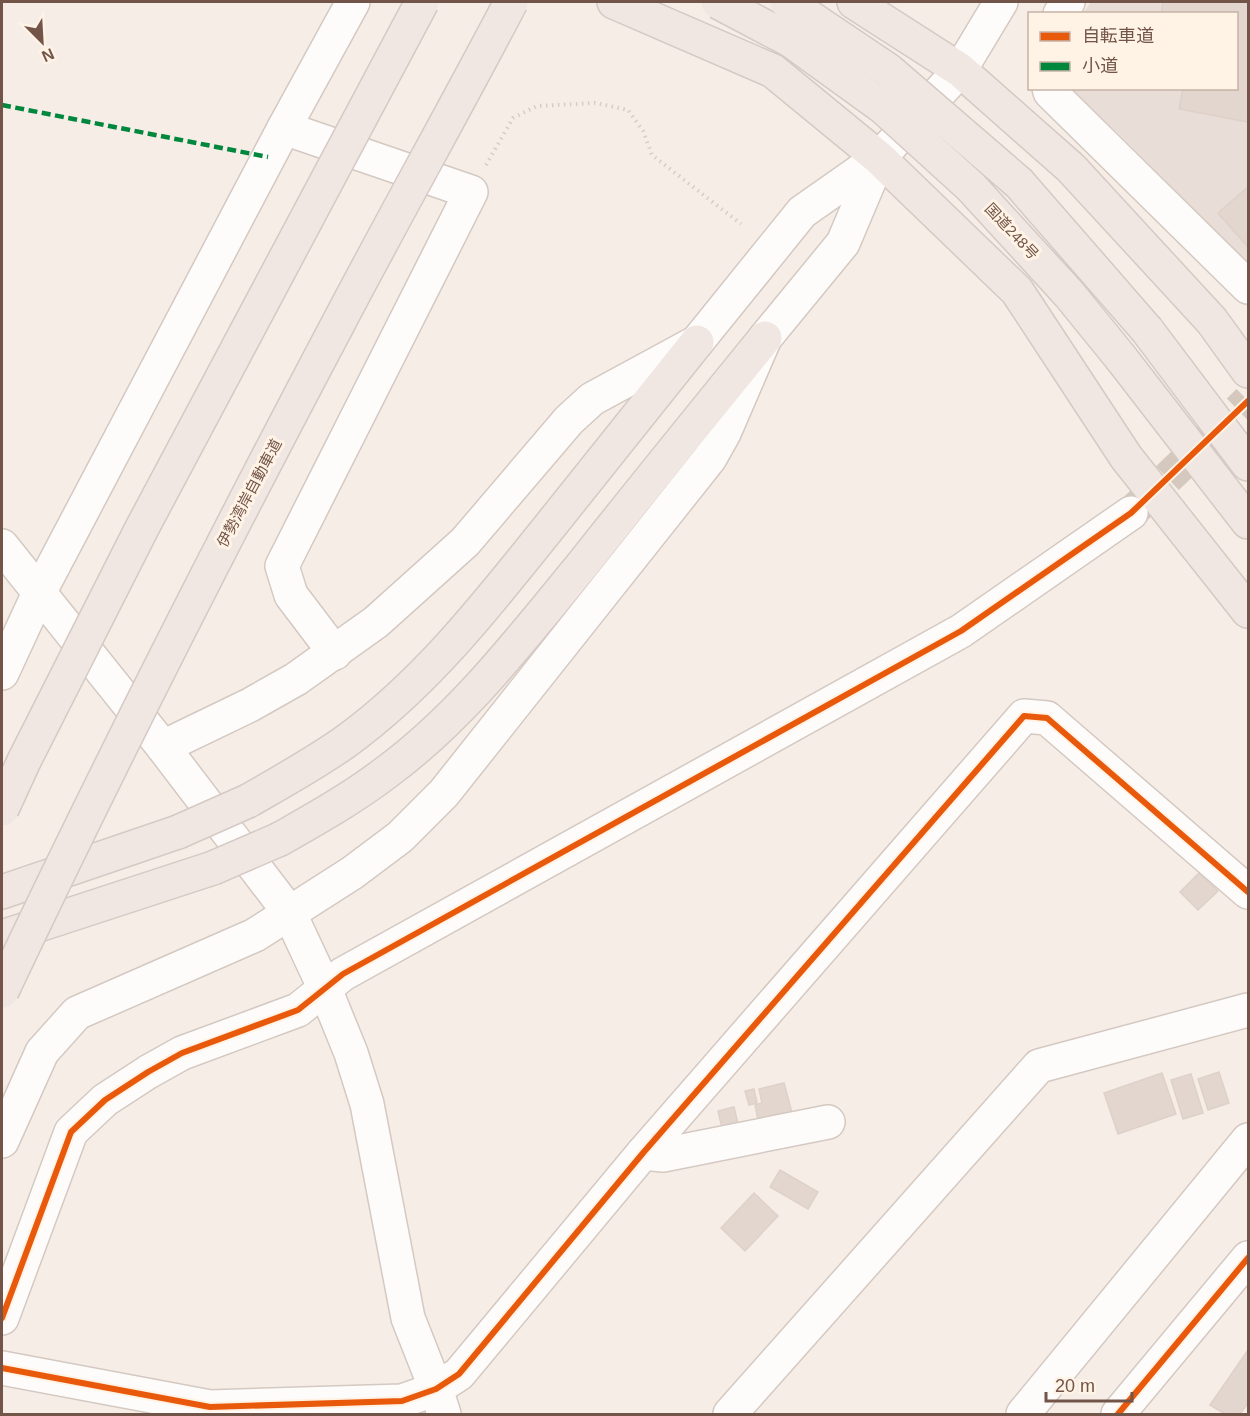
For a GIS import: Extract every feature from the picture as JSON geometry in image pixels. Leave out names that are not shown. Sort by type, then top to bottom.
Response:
[{"type":"highway","points":[[2,809],[142,528],[422,2]]},
{"type":"highway","name":"伊勢湾岸自動車道","points":[[2,991],[98,789],[223,543],[339,320],[513,2]]},
{"type":"highway","points":[[614,2],[773,71],[879,158],[1017,291],[1126,457],[1248,611]]},
{"type":"highway","name":"国道248号","points":[[718,2],[790,40],[884,108],[971,187],[1069,294],[1248,522]]},
{"type":"highway","points":[[787,2],[888,70],[1019,183],[1147,330],[1248,464]]},
{"type":"highway","points":[[854,2],[960,70],[1071,168],[1212,321],[1248,371]]},
{"type":"highway","points":[[2,937],[213,868],[280,839],[333,809],[385,774],[479,688],[542,615],[765,338]]},
{"type":"highway","points":[[2,892],[178,832],[248,801],[346,741],[448,650],[501,588],[697,342]]},
{"type":"street","points":[[2,673],[39,593],[284,128],[353,2]]},
{"type":"street","points":[[163,747],[250,705],[296,679],[376,622],[416,589],[465,542],[569,420],[592,399],[697,342],[802,212],[879,158],[960,70],[1001,2]]},
{"type":"street","points":[[1050,90],[1248,287]]},
{"type":"street","points":[[284,128],[471,192],[282,566],[291,595],[335,653]]},
{"type":"street","points":[[2,1141],[42,1052],[77,1013],[255,935],[352,873],[400,837],[444,793],[710,459],[724,433],[765,338],[843,243],[879,158]]},
{"type":"street","points":[[2,1318],[71,1132],[105,1100],[182,1053],[298,1010],[343,974],[961,631],[1131,513]]},
{"type":"street","points":[[2,546],[163,747],[289,912],[325,989],[351,1053],[367,1104],[408,1318],[440,1402]]},
{"type":"street","points":[[440,1402],[459,1374],[643,1153],[1024,716],[1047,718],[1248,892]]},
{"type":"street","points":[[730,1414],[1039,1066],[1248,1010]]},
{"type":"street","points":[[643,1153],[663,1155],[828,1122]]},
{"type":"street","points":[[1023,1414],[1248,1140]]},
{"type":"street","points":[[1118,1414],[1248,1258]]},
{"type":"street","points":[[2,1368],[210,1407],[402,1401],[440,1402]]},
{"type":"path","points":[[471,192],[513,118],[537,106],[595,103],[628,110],[643,131],[652,155],[741,224]]},
{"type":"shaded area","points":[[1091,2],[1248,2],[1248,264],[1117,132],[1070,90],[1238,90],[1238,12],[1084,12]]},
{"type":"building","points":[[1163,2],[1248,2],[1248,122],[1179,109],[1183,90],[1238,90],[1238,12],[1161,12]]},
{"type":"building","points":[[1248,187],[1248,247],[1218,213]]},
{"type":"building","points":[[1199,873],[1218,891],[1198,910],[1180,892]]},
{"type":"building","points":[[1219,1072],[1229,1103],[1208,1110],[1198,1079]]},
{"type":"building","points":[[1162,1073],[1176,1114],[1118,1134],[1104,1093]]},
{"type":"building","points":[[1191,1074],[1203,1113],[1183,1119],[1171,1080]]},
{"type":"building","points":[[784,1083],[792,1113],[758,1120],[755,1105],[762,1103],[759,1089]]},
{"type":"building","points":[[754,1089],[757,1103],[749,1105],[745,1091]]},
{"type":"building","points":[[734,1107],[738,1124],[722,1128],[718,1111]]},
{"type":"building","points":[[780,1170],[818,1192],[808,1209],[770,1187]]},
{"type":"building","points":[[754,1193],[778,1216],[745,1251],[721,1228]]},
{"type":"building","points":[[1248,1350],[1248,1403],[1240,1414],[1225,1414],[1210,1405]]},
{"type":"tunnel","points":[[1132,512],[1248,401]]},
{"type":"marked path","points":[[2,105],[268,157]]},
{"type":"cycle path","points":[[2,1318],[71,1132],[105,1100],[182,1053],[298,1010],[343,974],[961,631],[1131,513],[1248,401]]},
{"type":"cycle path","points":[[2,1368],[210,1407],[402,1401],[436,1389],[459,1374],[643,1153],[1024,716],[1047,718],[1248,892]]},
{"type":"cycle path","points":[[1118,1414],[1248,1258]]}]
